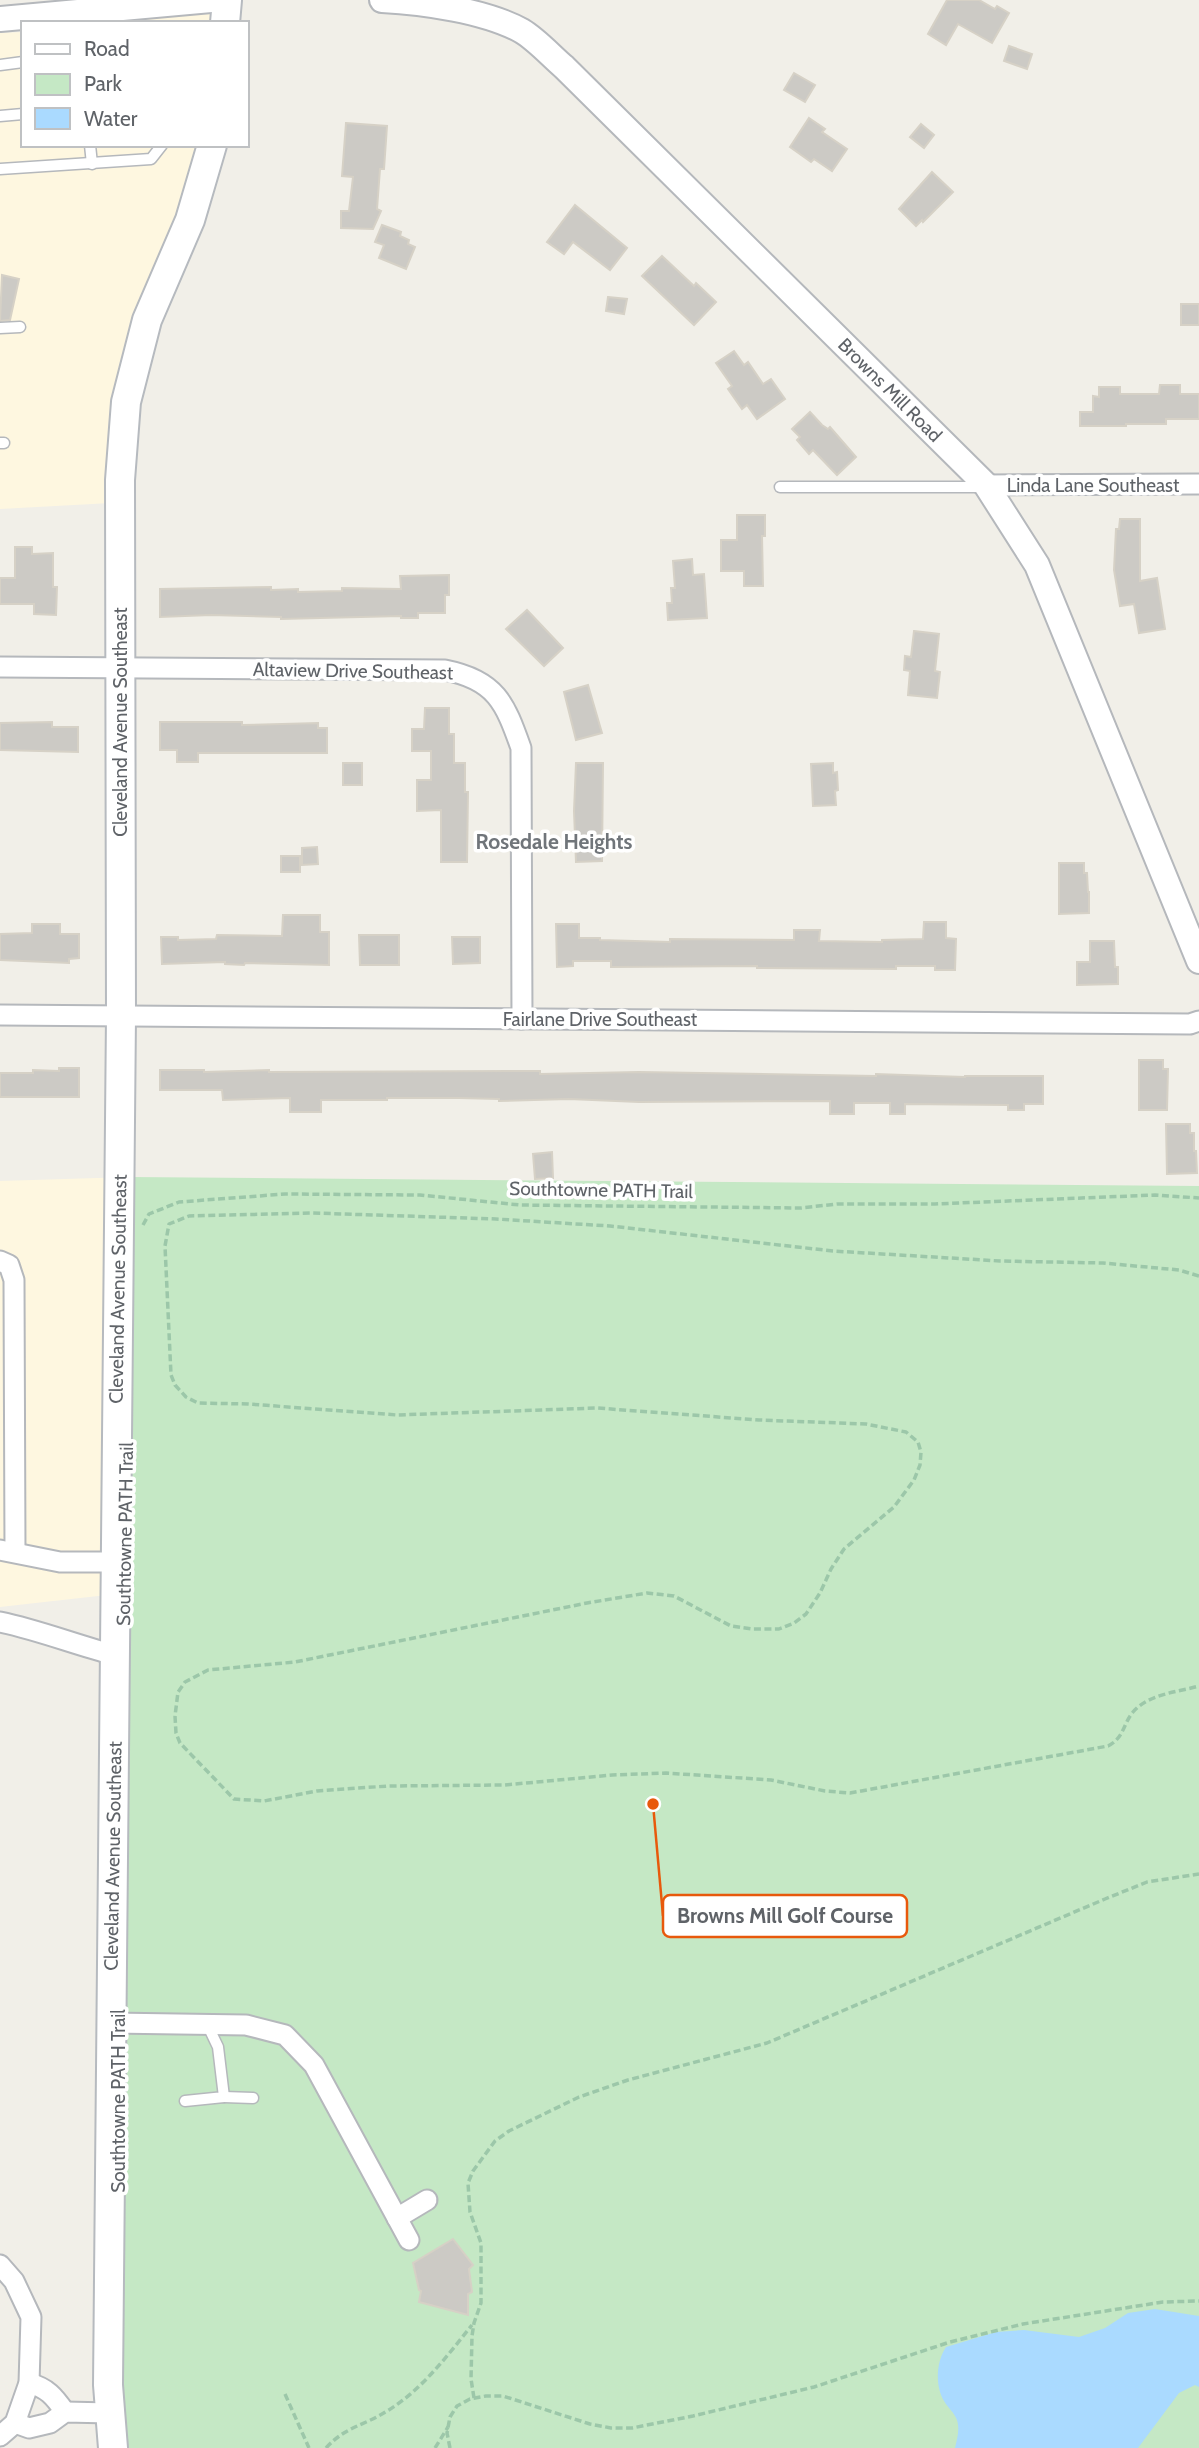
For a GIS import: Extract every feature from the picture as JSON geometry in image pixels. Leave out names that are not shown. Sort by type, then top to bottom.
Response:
[{"type":"main road","points":[[225,21],[227,0]]},
{"type":"main road","name":"Cleveland Avenue Southeast","points":[[113,2448],[108,2385],[121,1016],[120,480],[126,402],[147,320],[190,219],[211,147]]},
{"type":"street","points":[[0,19],[163,2],[211,0]]},
{"type":"street","name":"Browns Mill Road","points":[[382,0],[409,2],[489,18],[523,32],[564,67],[987,486],[1037,565],[1199,961]]},
{"type":"street","name":"Linda Lane Southeast","points":[[987,486],[1199,484]]},
{"type":"street","name":"Altaview Drive Southeast","points":[[0,667],[445,670],[465,674],[487,687],[507,710],[521,748],[522,1018]]},
{"type":"street","name":"Fairlane Drive Southeast","points":[[0,1015],[1190,1024],[1199,1021]]},
{"type":"street","points":[[0,1261],[9,1265],[14,1280],[8,1551],[60,1562],[116,1562]]},
{"type":"street","points":[[0,1622],[115,1655]]},
{"type":"street","points":[[111,2023],[246,2025],[285,2035],[314,2065],[410,2240]]},
{"type":"street","points":[[397,2218],[427,2200]]},
{"type":"street","points":[[0,2265],[14,2281],[31,2317],[29,2383],[7,2430]]},
{"type":"street","points":[[29,2383],[44,2387],[65,2412]]},
{"type":"street","points":[[7,2430],[50,2423],[65,2412],[110,2413]]},
{"type":"lane","points":[[0,65],[21,62]]},
{"type":"lane","points":[[0,116],[21,114]]},
{"type":"lane","points":[[90,147],[92,164]]},
{"type":"lane","points":[[0,169],[151,159],[160,147]]},
{"type":"lane","points":[[0,328],[20,327]]},
{"type":"lane","points":[[780,486],[987,486]]},
{"type":"lane","points":[[207,2024],[218,2047],[224,2097]]},
{"type":"lane","points":[[185,2101],[224,2097],[253,2098]]},
{"type":"path","name":"Southtowne PATH Trail","points":[[142,1232],[149,1214],[179,1202],[285,1194],[420,1195],[520,1205],[801,1208],[1156,1195],[1199,1198]]},
{"type":"path","points":[[1199,1276],[1179,1270],[1103,1263],[1000,1261],[833,1251],[610,1226],[313,1213],[188,1216],[169,1224],[165,1246],[171,1375],[175,1385],[186,1397],[198,1403],[397,1415],[597,1408],[759,1420],[866,1424],[906,1432],[918,1442],[921,1452],[920,1465],[914,1480],[894,1507],[844,1549],[806,1614],[779,1629],[731,1626],[674,1596],[647,1593],[295,1662],[208,1671],[194,1676],[185,1682],[178,1692],[175,1703],[176,1733],[180,1743],[234,1799],[264,1801],[317,1791],[388,1786],[505,1785],[666,1773],[771,1780],[850,1793],[1108,1746],[1121,1736],[1129,1718],[1141,1704],[1199,1686]]},
{"type":"path","points":[[474,2398],[471,2363],[474,2323],[481,2303],[481,2242],[470,2212],[468,2183],[483,2155],[495,2141],[509,2131],[592,2093],[628,2080],[728,2055],[802,2029],[1147,1882],[1199,1874]]},
{"type":"path","points":[[450,2448],[447,2434],[450,2417],[457,2406],[474,2398],[503,2396],[590,2424],[632,2428],[814,2387],[950,2342],[1023,2324],[1163,2302],[1199,2301]]},
{"type":"path","points":[[326,2448],[337,2435],[385,2413],[407,2398],[474,2323]]},
{"type":"path","points":[[285,2394],[309,2448]]},
{"type":"path","points":[[435,2448],[449,2425]]},
{"type":"shaded area","points":[[56,0],[227,0],[227,21],[55,21]]},
{"type":"shaded area","points":[[21,32],[21,147],[210,147],[169,252],[111,503],[0,509],[0,33]]},
{"type":"shaded area","points":[[130,1177],[107,1595],[0,1607],[0,1181]]},
{"type":"green space","points":[[130,1177],[1199,1186],[1199,2448],[103,2448]]},
{"type":"water","points":[[1155,2309],[1199,2316],[1199,2387],[1195,2385],[1179,2393],[1138,2448],[955,2448],[957,2420],[941,2395],[938,2381],[940,2360],[946,2347],[996,2332],[1024,2330],[1079,2337],[1105,2328],[1128,2313]]},
{"type":"building","points":[[947,0],[979,0],[1009,13],[992,43],[958,24],[946,45],[928,34]]},
{"type":"building","points":[[1009,46],[1032,54],[1027,69],[1004,61]]},
{"type":"building","points":[[794,73],[815,85],[805,102],[784,90]]},
{"type":"building","points":[[809,118],[825,129],[822,132],[847,149],[832,171],[814,159],[811,162],[790,147]]},
{"type":"building","points":[[346,123],[387,126],[384,169],[380,169],[377,209],[381,211],[373,229],[341,228],[341,211],[349,211],[353,177],[342,176]]},
{"type":"building","points":[[921,124],[934,135],[924,148],[910,137]]},
{"type":"building","points":[[932,172],[953,192],[916,226],[899,209]]},
{"type":"building","points":[[575,205],[627,248],[610,270],[573,242],[564,254],[547,242]]},
{"type":"building","points":[[382,225],[401,232],[400,236],[415,247],[406,269],[379,258],[384,245],[375,242]]},
{"type":"building","points":[[662,256],[716,302],[694,325],[642,276]]},
{"type":"building","points":[[2,275],[19,279],[10,320],[0,321]]},
{"type":"building","points":[[608,297],[627,299],[624,314],[606,311]]},
{"type":"building","points":[[1181,304],[1199,304],[1199,325],[1181,325]]},
{"type":"building","points":[[734,351],[744,365],[748,362],[763,384],[771,379],[785,399],[757,419],[747,405],[742,409],[728,389],[732,386],[716,363]]},
{"type":"building","points":[[1160,385],[1180,385],[1180,394],[1199,394],[1199,419],[1166,419],[1166,424],[1080,426],[1080,412],[1093,412],[1093,396],[1099,397],[1099,387],[1120,387],[1120,394],[1159,394]]},
{"type":"building","points":[[810,412],[822,425],[828,429],[830,427],[856,457],[837,475],[813,450],[809,454],[797,440],[800,437],[792,429]]},
{"type":"building","points":[[737,515],[765,515],[765,536],[762,536],[763,586],[744,586],[744,571],[721,571],[721,540],[737,540]]},
{"type":"building","points":[[1120,519],[1140,519],[1140,581],[1157,578],[1165,629],[1139,633],[1134,604],[1120,606],[1114,570],[1116,529],[1119,529]]},
{"type":"building","points":[[15,547],[32,547],[32,554],[53,553],[53,587],[57,587],[56,615],[34,614],[34,604],[0,604],[0,578],[15,578]]},
{"type":"building","points":[[692,559],[693,575],[704,574],[707,618],[668,620],[667,603],[672,603],[671,588],[675,588],[673,561]]},
{"type":"building","points":[[449,575],[445,613],[418,613],[418,618],[401,616],[281,619],[211,615],[160,617],[160,589],[271,587],[271,590],[298,589],[298,592],[342,591],[342,588],[401,589],[400,576]]},
{"type":"building","points":[[527,610],[563,648],[544,666],[506,629]]},
{"type":"building","points":[[914,631],[939,634],[935,671],[940,672],[937,698],[908,695],[910,671],[904,670],[905,656],[911,657]]},
{"type":"building","points":[[588,685],[602,733],[576,740],[564,692]]},
{"type":"building","points":[[425,708],[449,708],[449,734],[454,734],[454,763],[465,763],[465,792],[468,792],[467,862],[441,862],[441,810],[417,811],[417,780],[431,780],[431,751],[412,751],[412,729],[424,729]]},
{"type":"building","points":[[52,722],[52,727],[78,727],[78,752],[0,750],[0,723]]},
{"type":"building","points":[[160,722],[242,722],[242,725],[318,723],[318,728],[327,728],[327,753],[198,753],[198,762],[177,762],[177,750],[160,750]]},
{"type":"building","points":[[343,763],[362,763],[362,785],[343,785]]},
{"type":"building","points":[[576,763],[603,763],[602,861],[576,862]]},
{"type":"building","points":[[833,763],[833,773],[837,772],[836,805],[813,806],[811,764]]},
{"type":"building","points":[[317,847],[318,864],[302,865],[302,848]]},
{"type":"building","points":[[281,856],[300,856],[300,872],[281,872]]},
{"type":"building","points":[[1059,863],[1084,863],[1089,913],[1059,914]]},
{"type":"building","points":[[283,915],[320,915],[320,932],[329,932],[329,965],[244,965],[225,962],[162,964],[161,937],[178,937],[178,940],[216,939],[217,935],[282,936]]},
{"type":"building","points":[[924,922],[946,922],[946,938],[956,939],[955,970],[935,970],[935,966],[896,966],[896,969],[611,967],[611,961],[573,961],[573,966],[557,967],[556,924],[579,924],[579,938],[600,940],[794,940],[794,930],[820,930],[819,941],[882,942],[923,939]]},
{"type":"building","points":[[32,924],[60,924],[60,934],[79,934],[79,958],[69,959],[69,963],[0,960],[0,934],[32,933]]},
{"type":"building","points":[[359,935],[399,935],[399,965],[360,965]]},
{"type":"building","points":[[452,937],[480,937],[480,963],[453,964]]},
{"type":"building","points":[[1090,941],[1114,941],[1118,984],[1077,985],[1077,962],[1090,962]]},
{"type":"building","points":[[1139,1060],[1163,1060],[1163,1069],[1168,1069],[1167,1110],[1139,1110]]},
{"type":"building","points":[[59,1068],[79,1068],[79,1097],[0,1097],[0,1073],[59,1071]]},
{"type":"building","points":[[160,1070],[1043,1076],[1043,1104],[1024,1104],[1024,1110],[1008,1110],[1008,1105],[905,1104],[905,1114],[890,1114],[890,1103],[854,1103],[854,1114],[830,1114],[830,1101],[639,1102],[387,1098],[321,1100],[321,1112],[290,1112],[290,1098],[223,1100],[222,1090],[160,1090]]},
{"type":"building","points":[[1166,1124],[1190,1124],[1190,1133],[1194,1133],[1197,1173],[1167,1174]]},
{"type":"building","points":[[552,1152],[553,1178],[535,1179],[533,1154]]},
{"type":"building","points":[[453,2239],[473,2265],[469,2269],[472,2292],[468,2294],[468,2315],[419,2302],[421,2291],[413,2263]]},
{"type":"place","name":"Browns Mill Golf Course","points":[[653,1804]]},
{"type":"district","name":"Rosedale Heights","points":[[554,841]]}]
